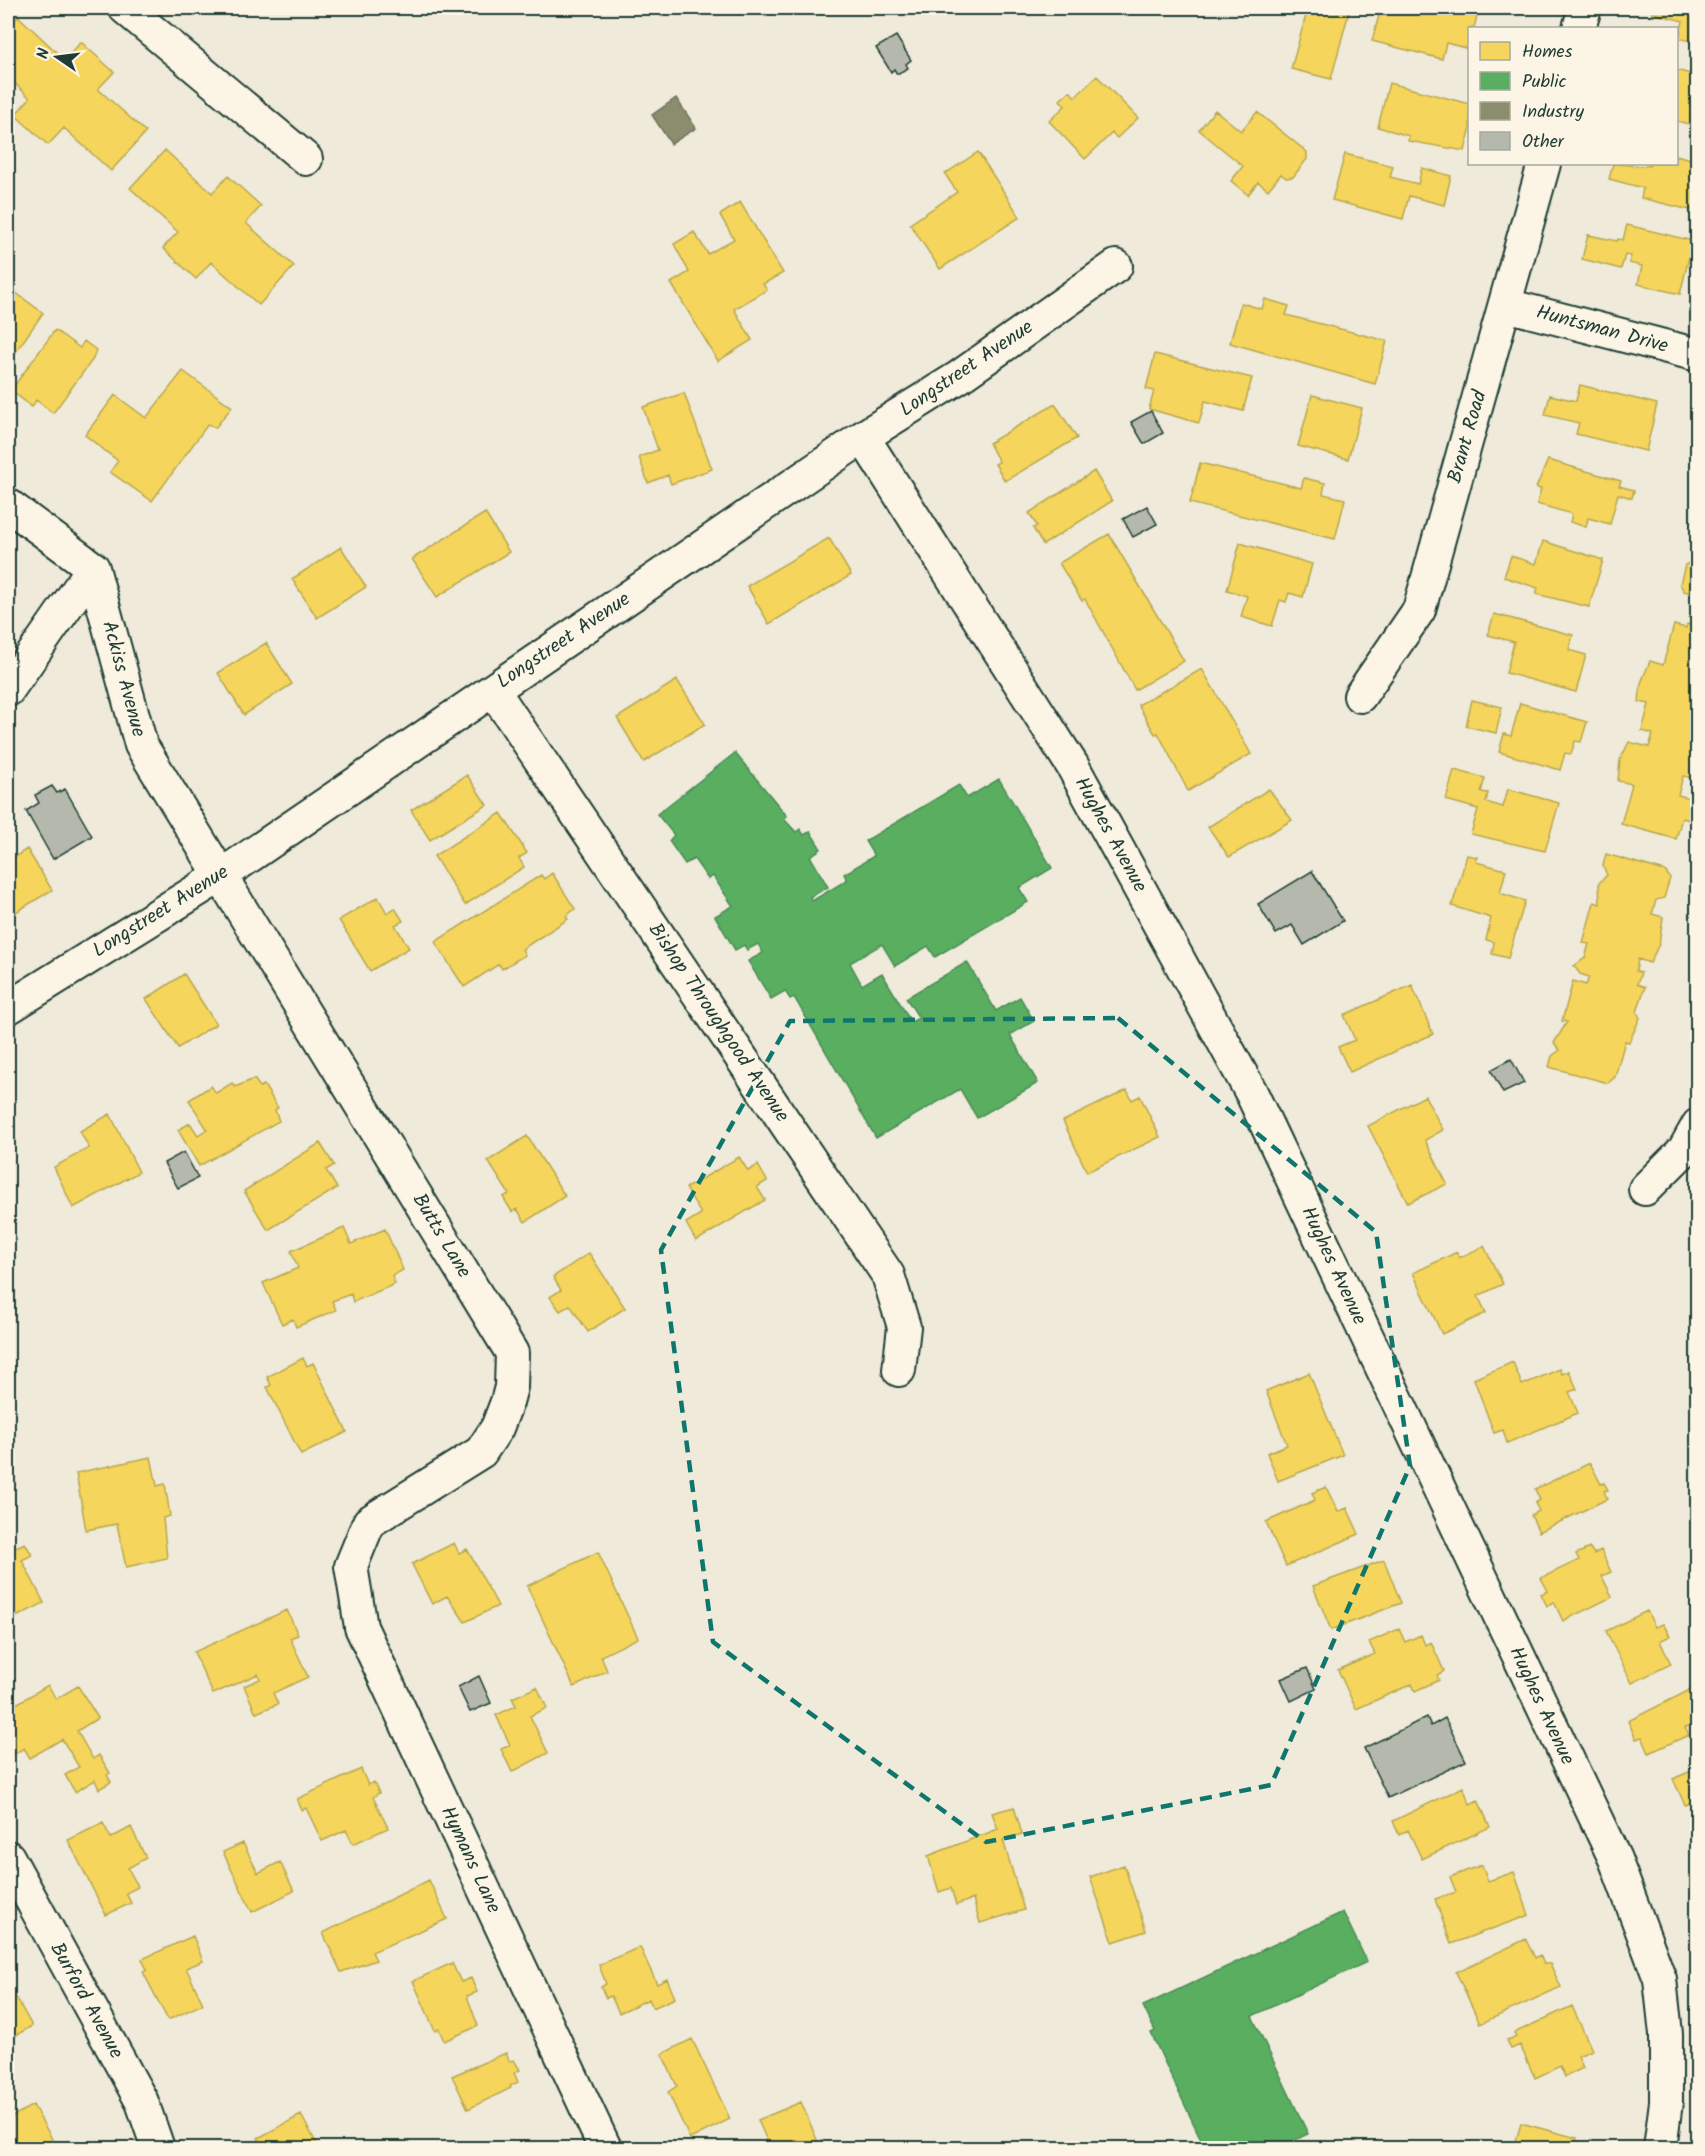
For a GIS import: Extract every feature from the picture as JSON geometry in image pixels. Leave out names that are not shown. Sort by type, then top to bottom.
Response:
[{"type":"street","points":[[125,8],[306,159]]},
{"type":"street","points":[[1579,27],[1585,8]]},
{"type":"street","name":"Brant Road","points":[[1360,696],[1419,610],[1544,165]]},
{"type":"street","name":"Longstreet Avenue","points":[[8,1008],[222,875],[863,437],[959,377],[1116,266]]},
{"type":"street","name":"Huntsman Drive","points":[[1506,305],[1698,355]]},
{"type":"street","name":"Hughes Avenue","points":[[863,437],[1072,765],[1251,1092],[1615,1860],[1660,1979],[1666,2045],[1666,2102],[1660,2148]]},
{"type":"street","points":[[8,505],[93,568],[8,690]]},
{"type":"street","name":"Ackiss Avenue","points":[[93,568],[141,745],[222,875]]},
{"type":"street","name":"Bishop Throughgood Avenue","points":[[494,690],[888,1275],[904,1327],[899,1370]]},
{"type":"street","name":"Butts Lane","points":[[222,875],[512,1353],[511,1386],[507,1402],[497,1428],[481,1452],[369,1522],[351,1566]]},
{"type":"street","points":[[1645,1189],[1684,1150],[1698,1125]]},
{"type":"street","name":"Hymans Lane","points":[[351,1566],[361,1627],[605,2148]]},
{"type":"street","name":"Burford Avenue","points":[[8,1857],[142,2102],[158,2148]]},
{"type":"highlighted area","points":[[1118,1018],[1376,1232],[1410,1466],[1271,1785],[986,1842],[713,1642],[661,1250],[790,1021]]},
{"type":"building: Homes","points":[[1308,8],[1350,8],[1331,79],[1291,69]]},
{"type":"building: Homes","points":[[1381,8],[1452,8],[1477,16],[1474,27],[1468,27],[1468,49],[1446,43],[1442,59],[1372,41]]},
{"type":"building: Homes","points":[[1653,8],[1698,8],[1698,43],[1679,38],[1683,21],[1652,13]]},
{"type":"building: Homes","points":[[18,16],[65,60],[81,42],[114,72],[98,89],[146,132],[111,171],[64,128],[48,145],[15,115],[30,98],[8,77],[8,27]]},
{"type":"building: Homes","points":[[1678,71],[1698,76],[1698,126],[1678,121]]},
{"type":"building: Homes","points":[[1097,76],[1138,118],[1117,138],[1112,133],[1085,159],[1049,121],[1065,106],[1060,100],[1070,91],[1075,97]]},
{"type":"building: Homes","points":[[1389,83],[1468,103],[1468,139],[1465,151],[1408,141],[1409,136],[1378,127]]},
{"type":"building: Homes","points":[[1215,110],[1241,131],[1257,112],[1307,152],[1307,159],[1293,177],[1286,178],[1281,174],[1268,190],[1258,182],[1248,195],[1231,181],[1243,166],[1199,130]]},
{"type":"building: Homes","points":[[165,150],[212,193],[228,176],[261,206],[246,223],[294,266],[259,305],[211,262],[196,279],[163,248],[178,232],[130,188]]},
{"type":"building: Homes","points":[[978,152],[1020,217],[940,269],[910,224],[957,192],[945,174]]},
{"type":"building: Homes","points":[[1345,154],[1393,166],[1390,177],[1418,184],[1422,168],[1451,176],[1444,205],[1409,196],[1403,219],[1332,200]]},
{"type":"building: Homes","points":[[1678,156],[1698,161],[1698,212],[1641,198],[1643,188],[1609,179],[1613,165],[1678,165]]},
{"type":"building: Homes","points":[[740,202],[783,273],[763,284],[767,290],[734,309],[752,340],[718,361],[671,283],[689,272],[674,244],[694,232],[708,254],[734,239],[720,215]]},
{"type":"building: Homes","points":[[1627,225],[1693,241],[1680,294],[1638,284],[1642,266],[1629,263],[1631,256],[1625,255],[1621,269],[1582,259],[1588,235],[1617,241],[1618,239],[1623,240]]},
{"type":"building: Homes","points":[[8,287],[43,313],[8,363]]},
{"type":"building: Homes","points":[[1265,299],[1289,306],[1286,315],[1387,341],[1375,384],[1230,343],[1241,303],[1262,309]]},
{"type":"building: Homes","points":[[55,330],[80,348],[84,341],[96,350],[93,359],[53,413],[36,400],[32,407],[11,390]]},
{"type":"building: Homes","points":[[1155,354],[1252,378],[1243,411],[1205,401],[1199,423],[1149,409],[1154,391],[1146,389]]},
{"type":"building: Homes","points":[[183,371],[232,407],[215,428],[208,424],[152,501],[110,472],[118,461],[85,435],[115,395],[146,418]]},
{"type":"building: Homes","points":[[1580,385],[1657,404],[1646,451],[1576,434],[1579,423],[1545,415],[1550,395],[1576,401]]},
{"type":"building: Homes","points":[[684,393],[712,469],[671,484],[668,475],[648,483],[639,457],[658,450],[643,407]]},
{"type":"building: Homes","points":[[1312,395],[1362,408],[1348,459],[1298,446]]},
{"type":"building: Homes","points":[[1055,404],[1077,438],[1005,481],[995,464],[999,462],[989,443]]},
{"type":"building: Homes","points":[[1698,445],[1698,468],[1692,467]]},
{"type":"building: Homes","points":[[1548,460],[1621,481],[1619,486],[1634,490],[1632,498],[1618,494],[1610,524],[1588,518],[1586,527],[1570,522],[1572,514],[1537,504],[1541,489],[1536,488]]},
{"type":"building: Homes","points":[[1200,463],[1301,488],[1304,478],[1325,483],[1323,494],[1345,499],[1335,539],[1190,503]]},
{"type":"building: Homes","points":[[1094,471],[1112,501],[1043,545],[1033,528],[1037,526],[1029,513]]},
{"type":"building: Homes","points":[[485,513],[509,552],[437,597],[412,559]]},
{"type":"building: Homes","points":[[1109,534],[1184,661],[1135,690],[1085,599],[1082,601],[1059,563]]},
{"type":"building: Homes","points":[[829,538],[851,575],[769,624],[747,586]]},
{"type":"building: Homes","points":[[1543,541],[1603,560],[1589,607],[1536,594],[1538,588],[1504,577],[1511,556],[1536,564]]},
{"type":"building: Homes","points":[[1240,543],[1312,564],[1303,597],[1289,593],[1286,602],[1280,600],[1272,626],[1241,617],[1247,596],[1227,590]]},
{"type":"building: Homes","points":[[341,547],[366,587],[317,618],[292,579]]},
{"type":"building: Homes","points":[[1698,547],[1698,595],[1684,591],[1680,584],[1685,565],[1694,560]]},
{"type":"building: Homes","points":[[1494,614],[1573,635],[1569,650],[1586,655],[1576,692],[1506,673],[1514,642],[1488,635]]},
{"type":"building: Homes","points":[[1687,624],[1698,627],[1698,738],[1693,757],[1698,758],[1698,779],[1683,776],[1678,795],[1698,800],[1698,822],[1682,818],[1676,839],[1621,824],[1632,784],[1618,781],[1620,760],[1629,742],[1649,747],[1653,734],[1642,731],[1649,704],[1639,702],[1641,683],[1650,661],[1663,665],[1674,625],[1686,628]]},
{"type":"building: Homes","points":[[266,643],[292,684],[244,715],[218,673]]},
{"type":"building: Homes","points":[[1202,669],[1251,754],[1188,791],[1158,733],[1155,734],[1138,705]]},
{"type":"building: Homes","points":[[677,680],[705,724],[644,762],[617,718]]},
{"type":"building: Homes","points":[[1472,700],[1502,707],[1496,733],[1466,726]]},
{"type":"building: Homes","points":[[1520,703],[1587,722],[1581,742],[1575,741],[1571,754],[1565,753],[1560,770],[1499,752],[1504,734],[1511,736]]},
{"type":"building: Homes","points":[[1454,770],[1485,778],[1481,792],[1488,793],[1486,802],[1503,807],[1508,789],[1559,803],[1545,851],[1471,834],[1478,809],[1446,800]]},
{"type":"building: Homes","points":[[467,775],[487,805],[430,840],[411,810]]},
{"type":"building: Homes","points":[[1269,789],[1292,820],[1229,857],[1208,827]]},
{"type":"building: Homes","points":[[501,813],[527,853],[519,858],[524,867],[465,905],[434,856]]},
{"type":"building: Homes","points":[[27,849],[52,890],[8,917],[8,861]]},
{"type":"building: Homes","points":[[1606,854],[1665,871],[1670,878],[1664,898],[1656,900],[1652,914],[1663,917],[1659,944],[1650,963],[1638,959],[1636,971],[1641,973],[1637,984],[1645,987],[1637,1012],[1640,1018],[1629,1042],[1625,1041],[1615,1077],[1608,1083],[1549,1067],[1552,1056],[1560,1050],[1554,1043],[1567,1022],[1562,1021],[1573,981],[1586,985],[1589,977],[1580,974],[1574,966],[1585,958],[1589,944],[1583,943],[1594,902],[1600,904],[1599,883],[1607,875],[1603,866]]},
{"type":"building: Homes","points":[[1467,855],[1477,857],[1476,862],[1506,870],[1500,893],[1525,901],[1508,958],[1492,954],[1494,942],[1486,940],[1491,918],[1452,906]]},
{"type":"building: Homes","points":[[552,873],[575,909],[566,916],[568,919],[522,949],[525,955],[502,969],[499,964],[464,987],[435,942],[541,875],[544,879]]},
{"type":"building: Homes","points":[[378,897],[387,913],[395,908],[403,921],[395,925],[409,948],[370,971],[339,920]]},
{"type":"building: Homes","points":[[184,974],[216,1024],[178,1048],[146,999]]},
{"type":"building: Homes","points":[[1412,985],[1433,1034],[1350,1072],[1338,1047],[1355,1040],[1344,1015]]},
{"type":"building: Homes","points":[[254,1079],[260,1087],[264,1085],[278,1108],[275,1110],[279,1121],[199,1166],[178,1130],[190,1123],[198,1135],[207,1129],[189,1100],[211,1086],[216,1093],[232,1083],[235,1087]]},
{"type":"building: Homes","points":[[1127,1090],[1132,1100],[1140,1096],[1160,1137],[1087,1172],[1063,1121]]},
{"type":"building: Homes","points":[[1425,1096],[1443,1130],[1425,1140],[1447,1184],[1408,1203],[1368,1126]]},
{"type":"building: Homes","points":[[110,1114],[139,1172],[73,1208],[54,1167],[89,1148],[80,1131]]},
{"type":"building: Homes","points":[[527,1136],[565,1196],[525,1222],[517,1209],[512,1212],[503,1197],[509,1194],[488,1161]]},
{"type":"building: Homes","points":[[320,1143],[334,1165],[326,1170],[337,1188],[268,1230],[244,1191]]},
{"type":"building: Homes","points":[[739,1157],[748,1171],[758,1165],[767,1181],[757,1187],[765,1200],[696,1241],[686,1223],[701,1214],[686,1188]]},
{"type":"building: Homes","points":[[344,1228],[351,1244],[385,1229],[403,1270],[392,1276],[395,1284],[353,1302],[351,1294],[332,1301],[336,1310],[296,1327],[293,1319],[282,1324],[263,1283],[298,1268],[291,1251]]},
{"type":"building: Homes","points":[[1484,1246],[1503,1284],[1478,1296],[1486,1313],[1442,1334],[1413,1273],[1457,1252],[1459,1258]]},
{"type":"building: Homes","points":[[589,1253],[625,1308],[588,1332],[570,1305],[560,1311],[550,1297],[561,1290],[553,1277]]},
{"type":"building: Homes","points":[[303,1358],[307,1366],[313,1363],[347,1432],[301,1455],[267,1387],[271,1385],[267,1377]]},
{"type":"building: Homes","points":[[1513,1362],[1522,1385],[1560,1369],[1562,1374],[1569,1371],[1577,1389],[1569,1392],[1578,1413],[1507,1443],[1503,1430],[1494,1433],[1474,1379]]},
{"type":"building: Homes","points":[[1309,1373],[1343,1455],[1278,1481],[1267,1453],[1287,1445],[1266,1391]]},
{"type":"building: Homes","points":[[151,1457],[157,1486],[165,1484],[170,1516],[163,1518],[167,1558],[126,1567],[117,1524],[86,1530],[76,1473]]},
{"type":"building: Homes","points":[[1590,1463],[1601,1484],[1604,1483],[1608,1490],[1604,1491],[1607,1499],[1539,1532],[1531,1515],[1539,1511],[1535,1503],[1540,1500],[1535,1489]]},
{"type":"building: Homes","points":[[1326,1487],[1338,1512],[1347,1508],[1359,1534],[1286,1566],[1266,1522],[1315,1500],[1312,1493]]},
{"type":"building: Homes","points":[[9,1533],[16,1547],[25,1543],[32,1555],[22,1560],[44,1603],[8,1621]]},
{"type":"building: Homes","points":[[454,1543],[459,1553],[467,1549],[498,1606],[465,1622],[447,1596],[432,1604],[412,1564]]},
{"type":"building: Homes","points":[[1590,1548],[1594,1554],[1601,1550],[1611,1572],[1602,1576],[1612,1597],[1563,1621],[1554,1602],[1547,1606],[1541,1594],[1548,1591],[1541,1578],[1579,1560],[1576,1554]]},
{"type":"building: Homes","points":[[598,1552],[638,1638],[601,1656],[607,1671],[574,1687],[527,1586]]},
{"type":"building: Homes","points":[[1384,1560],[1401,1603],[1331,1630],[1313,1586]]},
{"type":"building: Homes","points":[[287,1610],[298,1635],[290,1638],[308,1677],[273,1693],[278,1704],[256,1713],[244,1686],[260,1679],[258,1674],[213,1694],[194,1652]]},
{"type":"building: Homes","points":[[1647,1611],[1655,1627],[1663,1624],[1670,1636],[1660,1641],[1671,1664],[1632,1683],[1606,1631]]},
{"type":"building: Homes","points":[[1399,1629],[1405,1642],[1421,1635],[1425,1645],[1431,1642],[1444,1671],[1437,1675],[1439,1680],[1415,1691],[1412,1684],[1356,1709],[1338,1670],[1375,1654],[1369,1642]]},
{"type":"building: Homes","points":[[48,1685],[56,1699],[78,1686],[98,1718],[77,1731],[93,1759],[99,1755],[110,1773],[107,1775],[111,1782],[99,1789],[95,1780],[75,1792],[65,1775],[79,1767],[62,1739],[30,1758],[24,1748],[13,1755],[8,1746],[8,1709]]},
{"type":"building: Homes","points":[[537,1687],[547,1708],[530,1716],[548,1753],[512,1772],[501,1749],[510,1745],[496,1715],[516,1706],[512,1698]]},
{"type":"building: Homes","points":[[1696,1687],[1698,1722],[1685,1728],[1689,1735],[1649,1753],[1642,1737],[1636,1739],[1628,1721]]},
{"type":"building: Homes","points":[[1698,1768],[1698,1802],[1697,1800],[1685,1805],[1673,1779]]},
{"type":"building: Homes","points":[[361,1769],[368,1785],[374,1782],[379,1793],[373,1797],[388,1828],[353,1844],[346,1830],[322,1841],[306,1808],[302,1810],[297,1799]]},
{"type":"building: Homes","points":[[1463,1787],[1470,1804],[1478,1800],[1490,1827],[1422,1859],[1408,1830],[1399,1835],[1393,1821]]},
{"type":"building: Homes","points":[[1014,1807],[1022,1834],[1003,1840],[1024,1910],[980,1923],[973,1899],[956,1905],[951,1888],[939,1892],[928,1856],[998,1829],[992,1813]]},
{"type":"building: Homes","points":[[103,1823],[111,1838],[131,1827],[146,1858],[128,1868],[138,1887],[126,1893],[131,1903],[106,1915],[68,1840]]},
{"type":"building: Homes","points":[[243,1843],[258,1873],[280,1862],[294,1891],[252,1912],[223,1852]]},
{"type":"building: Homes","points":[[1124,1865],[1146,1931],[1113,1942],[1090,1877]]},
{"type":"building: Homes","points":[[1482,1865],[1488,1881],[1514,1872],[1529,1915],[1451,1944],[1435,1899],[1456,1892],[1450,1877]]},
{"type":"building: Homes","points":[[429,1880],[447,1919],[372,1952],[376,1960],[341,1972],[323,1933]]},
{"type":"building: Homes","points":[[193,1936],[203,1961],[186,1968],[203,2004],[168,2020],[143,1972],[147,1970],[142,1959]]},
{"type":"building: Homes","points":[[1526,1939],[1535,1958],[1540,1955],[1544,1964],[1550,1964],[1561,1987],[1480,2024],[1456,1972]]},
{"type":"building: Homes","points":[[640,1947],[657,1984],[667,1979],[675,1998],[653,2008],[649,1999],[619,2013],[611,1996],[606,1998],[601,1987],[606,1984],[599,1965]]},
{"type":"building: Homes","points":[[452,1963],[461,1982],[471,1978],[477,1992],[467,1996],[478,2026],[444,2041],[439,2029],[435,2031],[413,1981]]},
{"type":"building: Homes","points":[[8,1983],[32,2026],[8,2040]]},
{"type":"building: Homes","points":[[1572,2006],[1592,2050],[1578,2056],[1583,2068],[1565,2077],[1560,2066],[1535,2078],[1520,2045],[1511,2049],[1507,2040],[1516,2037],[1514,2033]]},
{"type":"building: Homes","points":[[692,2039],[730,2119],[690,2139],[668,2092],[677,2086],[662,2054]]},
{"type":"building: Homes","points":[[506,2053],[509,2061],[514,2060],[520,2070],[514,2073],[518,2082],[510,2086],[511,2088],[468,2109],[452,2076]]},
{"type":"building: Homes","points":[[801,2102],[818,2142],[803,2148],[770,2148],[758,2120]]},
{"type":"building: Homes","points":[[33,2105],[57,2148],[8,2148],[8,2119]]},
{"type":"building: Homes","points":[[301,2115],[319,2148],[264,2148],[258,2138]]},
{"type":"building: Homes","points":[[1521,2123],[1577,2138],[1574,2148],[1514,2148]]},
{"type":"building: Public","points":[[735,753],[787,816],[784,819],[796,832],[800,829],[804,835],[810,831],[821,849],[810,856],[828,887],[810,897],[812,901],[847,880],[844,874],[874,856],[865,841],[959,785],[967,798],[999,779],[1052,868],[1019,888],[1028,902],[935,957],[928,946],[895,966],[882,944],[850,963],[862,985],[882,973],[911,1022],[919,1018],[906,998],[967,962],[996,1011],[1020,997],[1034,1021],[1010,1035],[1038,1083],[977,1118],[960,1089],[876,1138],[794,997],[790,999],[785,991],[771,999],[748,961],[763,953],[758,944],[747,950],[744,945],[735,950],[715,916],[733,906],[713,876],[708,879],[694,859],[685,864],[669,841],[674,835],[657,814]]},
{"type":"building: Public","points":[[1343,1912],[1367,1962],[1252,2016],[1308,2134],[1284,2145],[1286,2148],[1205,2148],[1151,2033],[1155,2031],[1143,2006]]},
{"type":"building: Industry","points":[[676,98],[696,128],[671,144],[652,115]]},
{"type":"building: Other","points":[[896,36],[911,60],[906,64],[908,68],[897,74],[894,69],[891,72],[876,48]]},
{"type":"building: Other","points":[[1151,411],[1163,433],[1144,444],[1131,422]]},
{"type":"building: Other","points":[[1147,506],[1157,524],[1133,537],[1123,519]]},
{"type":"building: Other","points":[[52,786],[57,793],[65,789],[92,836],[53,859],[26,811],[39,803],[35,795]]},
{"type":"building: Other","points":[[1312,871],[1343,921],[1304,945],[1292,925],[1276,934],[1258,904]]},
{"type":"building: Other","points":[[1511,1059],[1524,1083],[1503,1093],[1491,1070]]},
{"type":"building: Other","points":[[184,1152],[198,1178],[178,1188],[164,1163]]},
{"type":"building: Other","points":[[1307,1668],[1316,1689],[1291,1701],[1281,1679]]},
{"type":"building: Other","points":[[479,1676],[491,1703],[470,1712],[458,1687]]},
{"type":"building: Other","points":[[1427,1717],[1431,1726],[1445,1718],[1466,1761],[1388,1798],[1364,1748]]}]
